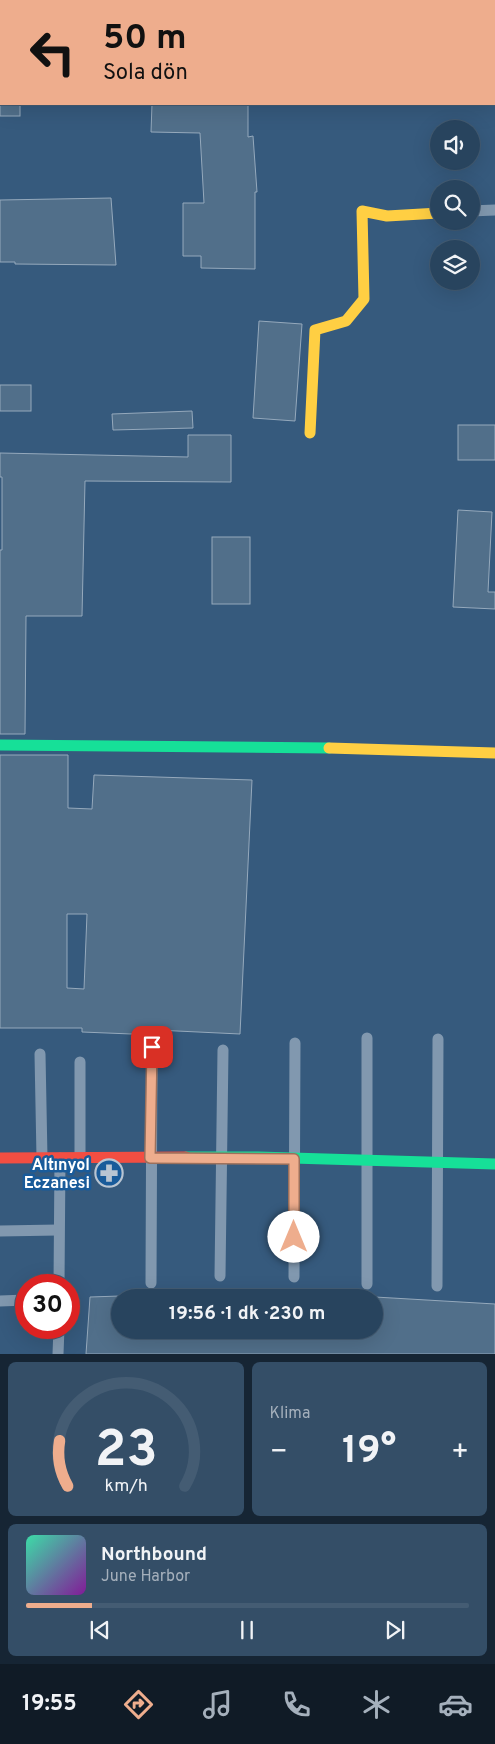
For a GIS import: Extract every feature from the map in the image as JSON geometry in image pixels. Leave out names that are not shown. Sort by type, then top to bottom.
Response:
[{"type":"street","points":[[480,211],[495,210]]},
{"type":"street","points":[[310,432],[315,330],[346,321],[364,299],[362,211],[387,216],[430,214]]},
{"type":"street","points":[[0,745],[311,747],[495,753]]},
{"type":"street","points":[[367,1038],[367,1284]]},
{"type":"street","points":[[437,1286],[438,1039]]},
{"type":"street","points":[[294,1276],[295,1043]]},
{"type":"street","points":[[151,1283],[150,1158],[152,1047]]},
{"type":"street","points":[[220,1276],[222,1050]]},
{"type":"street","points":[[40,1054],[42,1158]]},
{"type":"street","points":[[80,1062],[80,1158]]},
{"type":"street","points":[[0,1158],[222,1158],[495,1164]]},
{"type":"street","points":[[59,1274],[60,1158]]},
{"type":"street","points":[[0,1231],[58,1230]]},
{"type":"street","points":[[0,1301],[15,1300]]},
{"type":"street","points":[[58,1354],[59,1339]]},
{"type":"building","points":[[0,105],[20,105],[20,116],[0,116]]},
{"type":"building","points":[[152,105],[248,105],[248,137],[253,136],[257,192],[255,192],[255,269],[201,268],[201,256],[183,256],[183,203],[204,203],[200,133],[151,132]]},
{"type":"building","points":[[111,198],[116,265],[15,264],[15,262],[0,262],[0,200]]},
{"type":"building","points":[[259,321],[302,324],[295,421],[253,418]]},
{"type":"building","points":[[0,385],[31,385],[31,411],[0,411]]},
{"type":"building","points":[[192,411],[193,428],[113,430],[112,414]]},
{"type":"building","points":[[458,425],[495,425],[495,460],[458,460]]},
{"type":"building","points":[[188,435],[231,435],[231,482],[85,481],[82,616],[26,616],[25,734],[0,734],[2,477],[0,477],[0,453],[188,457]]},
{"type":"building","points":[[458,510],[492,512],[488,592],[495,592],[495,609],[453,607]]},
{"type":"building","points":[[212,537],[250,537],[250,604],[212,604]]},
{"type":"building","points":[[0,755],[68,755],[68,808],[92,809],[94,775],[252,780],[240,1034],[156,1030],[156,1035],[82,1032],[82,1028],[0,1028]],"holes":[[[67,914],[87,914],[84,989],[67,988]]]},
{"type":"building","points":[[111,1296],[111,1339],[383,1339],[383,1297],[495,1304],[495,1354],[86,1354],[90,1297]]},
{"type":"traffic: fast","points":[[0,745],[329,748]]},
{"type":"traffic: fast","points":[[186,1157],[258,1157],[495,1164]]},
{"type":"traffic: slow","points":[[310,433],[315,330],[346,321],[364,299],[362,211],[387,216],[430,214]]},
{"type":"traffic: slow","points":[[329,748],[495,753]]},
{"type":"traffic: jam","points":[[0,1158],[186,1157]]},
{"type":"place","name":"Altınyol Eczanesi","points":[[109,1173]]},
{"type":"route","points":[[152,1047],[150,1158],[294,1159],[294,1237]]}]
